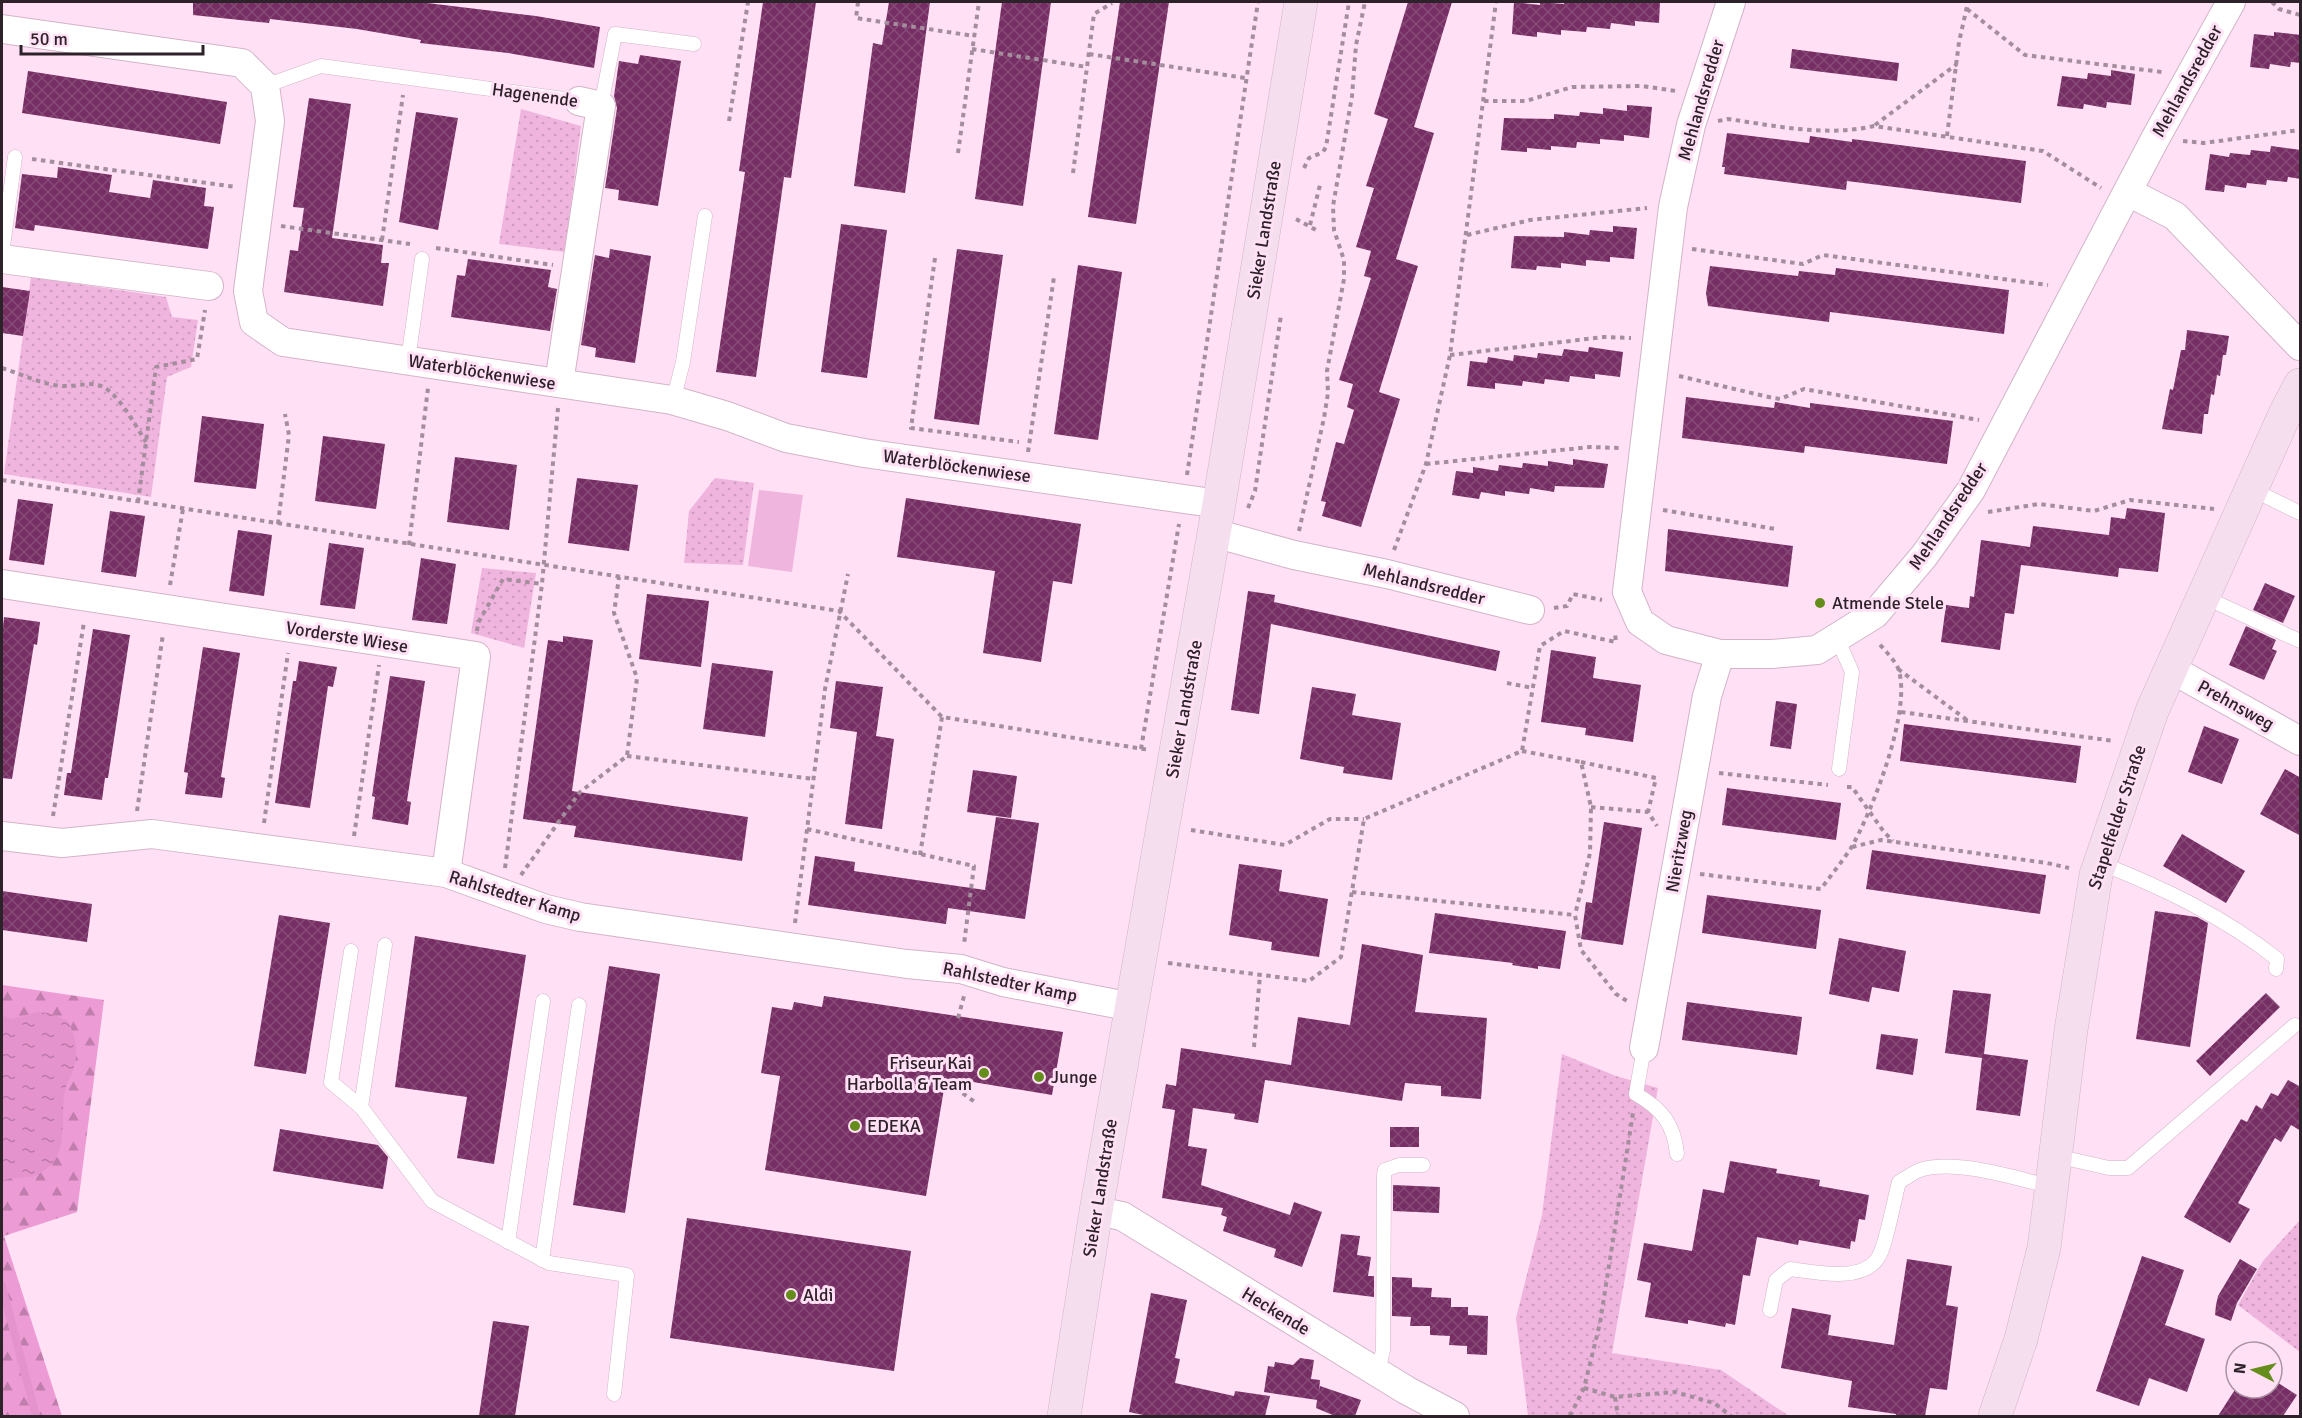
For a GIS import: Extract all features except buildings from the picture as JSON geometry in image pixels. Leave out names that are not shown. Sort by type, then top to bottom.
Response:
[{"type":"main road","name":"Sieker Landstraße","points":[[1065,1416],[1096,1211],[1217,519],[1301,2]]},
{"type":"main road","name":"Stapelfelder Straße","points":[[1995,1416],[2035,1290],[2044,1248],[2071,1030],[2098,869],[2139,749],[2171,669],[2301,385]]},
{"type":"street","name":"Mehlandsredder","points":[[1731,2],[1691,125],[1672,207],[1627,592],[1640,622],[1666,640],[1720,654],[1772,654],[1817,650],[1875,614],[1924,556],[1959,507],[2005,427],[2155,139],[2231,2]]},
{"type":"street","points":[[2,29],[242,63],[265,86]]},
{"type":"street","name":"Waterblöckenwiese","points":[[265,86],[270,121],[248,291],[254,322],[283,342],[674,401],[727,416],[786,438],[864,453],[1184,499],[1217,519]]},
{"type":"street","name":"Hagenende","points":[[559,383],[590,103]]},
{"type":"street","points":[[2128,192],[2175,216],[2301,346]]},
{"type":"street","points":[[2,259],[209,286]]},
{"type":"street","name":"Mehlandsredder","points":[[1217,519],[1294,555],[1387,574],[1530,610]]},
{"type":"street","name":"Vorderste Wiese","points":[[2,584],[476,656]]},
{"type":"street","name":"Nieritzweg","points":[[1644,1048],[1707,696],[1720,654]]},
{"type":"street","points":[[446,873],[476,656]]},
{"type":"street","name":"Prehnsweg","points":[[2171,669],[2301,741]]},
{"type":"street","name":"Rahlstedter Kamp","points":[[2,836],[49,843],[134,835],[172,836],[446,873],[504,894],[580,917],[961,969],[1004,982],[1132,1007]]},
{"type":"street","name":"Heckende","points":[[1096,1211],[1122,1216],[1378,1373],[1455,1416]]},
{"type":"lane","points":[[590,103],[615,34],[694,44]]},
{"type":"lane","name":"Hagenende","points":[[265,86],[321,66],[590,103]]},
{"type":"lane","points":[[2,254],[15,157]]},
{"type":"lane","points":[[674,401],[683,362],[705,216]]},
{"type":"lane","points":[[419,362],[422,259]]},
{"type":"lane","points":[[2246,501],[2301,513]]},
{"type":"lane","points":[[2204,597],[2301,641]]},
{"type":"lane","points":[[1837,638],[1852,672],[1839,769]]},
{"type":"lane","points":[[2098,869],[2160,887],[2197,906],[2251,938],[2277,959],[2276,969]]},
{"type":"lane","points":[[361,1107],[385,945]]},
{"type":"lane","points":[[351,951],[331,1082],[361,1107],[432,1201],[549,1263],[627,1275],[614,1394]]},
{"type":"lane","points":[[508,1242],[543,1000]]},
{"type":"lane","points":[[542,1260],[579,1005]]},
{"type":"lane","points":[[1770,1310],[1776,1280],[1790,1269],[1830,1273],[1861,1271],[1878,1259],[1899,1182],[1922,1169],[1953,1168],[1997,1174],[2128,1168],[2295,1025]]},
{"type":"lane","points":[[1644,1048],[1636,1094],[1665,1116],[1675,1135],[1677,1154]]},
{"type":"lane","points":[[1378,1373],[1383,1350],[1385,1170],[1398,1165],[1423,1165]]},
{"type":"path","points":[[729,121],[748,2]]},
{"type":"path","points":[[858,2],[856,18],[974,36]]},
{"type":"path","points":[[958,153],[979,2]]},
{"type":"path","points":[[1141,749],[1184,499],[1258,2]]},
{"type":"path","points":[[1302,179],[1309,158],[1323,152],[1326,147],[1349,2]]},
{"type":"path","points":[[1294,555],[1324,418],[1328,393],[1328,371],[1344,279],[1344,261],[1334,230],[1334,206],[1352,96],[1356,45],[1365,2]]},
{"type":"path","points":[[1387,574],[1426,464],[1450,355],[1496,2]]},
{"type":"path","points":[[1947,136],[1968,2]]},
{"type":"path","points":[[2272,2],[2279,9],[2301,15]]},
{"type":"path","points":[[1073,173],[1094,14],[1112,3]]},
{"type":"path","points":[[1966,9],[2025,55],[2191,76]]},
{"type":"path","points":[[972,49],[1087,67]]},
{"type":"path","points":[[1089,54],[1246,78]]},
{"type":"path","points":[[1874,126],[1957,64]]},
{"type":"path","points":[[382,240],[406,78]]},
{"type":"path","points":[[1484,102],[1526,101],[1572,87],[1642,86],[1701,94]]},
{"type":"path","points":[[1691,125],[1728,119],[1822,131],[1850,132],[1874,126],[1947,136],[2043,151],[2110,194],[2128,192]]},
{"type":"path","points":[[2155,139],[2204,143],[2301,130]]},
{"type":"path","points":[[15,157],[261,191]]},
{"type":"path","points":[[1310,225],[1320,185]]},
{"type":"path","points":[[1467,235],[1530,220],[1672,207]]},
{"type":"path","points":[[1294,231],[1297,209]]},
{"type":"path","points":[[1296,219],[1316,230]]},
{"type":"path","points":[[1668,243],[1690,249],[1803,264],[1823,255],[2050,286],[2082,282]]},
{"type":"path","points":[[935,258],[911,428],[1019,442]]},
{"type":"path","points":[[1024,476],[1054,278]]},
{"type":"path","points":[[138,502],[156,367],[197,359],[209,286]]},
{"type":"path","points":[[1217,519],[1246,512],[1255,491],[1281,314]]},
{"type":"path","points":[[1450,355],[1604,337],[1655,340]]},
{"type":"path","points":[[409,545],[419,362]]},
{"type":"path","points":[[2,368],[40,381],[64,386],[92,384],[107,389],[146,442]]},
{"type":"path","points":[[1652,370],[1773,398],[1780,399],[1804,389],[1832,393],[1845,399],[1964,415],[2005,427]]},
{"type":"path","points":[[504,894],[542,584],[554,470],[559,383]]},
{"type":"path","points":[[278,524],[289,435],[285,414]]},
{"type":"path","points":[[1426,464],[1590,447],[1643,452]]},
{"type":"path","points":[[2,480],[838,612],[942,717],[1176,754]]},
{"type":"path","points":[[1959,507],[1991,512],[2038,504],[2094,511],[2130,500],[2246,501]]},
{"type":"path","points":[[1637,506],[1775,529]]},
{"type":"path","points":[[134,835],[166,609],[183,509]]},
{"type":"path","points":[[792,947],[838,612],[848,574]]},
{"type":"path","points":[[619,576],[614,613],[637,678],[627,756]]},
{"type":"path","points":[[476,656],[478,623],[502,579],[542,584]]},
{"type":"path","points":[[1530,610],[1568,606],[1573,594],[1610,601],[1627,592]]},
{"type":"path","points":[[49,843],[88,597]]},
{"type":"path","points":[[1863,622],[1898,668],[1967,721]]},
{"type":"path","points":[[261,848],[292,628]]},
{"type":"path","points":[[1522,751],[1540,646],[1564,630],[1616,642],[1615,632]]},
{"type":"path","points":[[351,860],[382,642]]},
{"type":"path","points":[[1164,825],[1285,845],[1330,819],[1364,819],[1522,751],[1656,778],[1648,812],[1678,858],[1821,889],[1851,848],[1891,752],[1901,712],[1898,668]]},
{"type":"path","points":[[1507,683],[1533,688]]},
{"type":"path","points":[[1901,712],[2104,738],[2139,749]]},
{"type":"path","points":[[920,855],[942,717]]},
{"type":"path","points":[[504,894],[580,792],[627,756],[814,779]]},
{"type":"path","points":[[1581,762],[1591,807],[1590,853],[1575,915],[1581,950],[1616,994],[1650,1016]]},
{"type":"path","points":[[1694,770],[1836,785]]},
{"type":"path","points":[[1844,786],[1852,787],[1884,832],[1894,842]]},
{"type":"path","points":[[1591,807],[1648,812]]},
{"type":"path","points":[[1140,959],[1309,981],[1341,957],[1364,819]]},
{"type":"path","points":[[807,829],[974,866],[961,969]]},
{"type":"path","points":[[1851,848],[1870,841],[1894,842],[2098,869]]},
{"type":"path","points":[[1352,892],[1575,915]]},
{"type":"path","points":[[1254,1047],[1260,975]]},
{"type":"path","points":[[948,1083],[975,1102]]},
{"type":"path","points":[[1570,1416],[1584,1388],[1600,1323],[1636,1094]]},
{"type":"path","points":[[1584,1388],[1615,1397],[1675,1392],[1714,1403],[1731,1416]]},
{"type":"path","points":[[1615,1397],[1618,1416]]},
{"type":"shaded area","points":[[521,109],[581,126],[565,252],[499,244]]},
{"type":"shaded area","points":[[31,277],[166,297],[172,317],[198,320],[191,367],[167,377],[151,497],[4,474]]},
{"type":"shaded area","points":[[715,478],[754,483],[743,565],[684,563],[689,511]]},
{"type":"shaded area","points":[[759,490],[803,495],[792,572],[748,566]]},
{"type":"shaded area","points":[[482,568],[536,573],[524,648],[471,633]]},
{"type":"shaded area","points":[[1562,1054],[1616,1076],[1658,1088],[1612,1353],[1721,1370],[1789,1416],[1528,1416],[1516,1318],[1542,1215]]},
{"type":"shaded area","points":[[2300,1220],[2300,1352],[2238,1305],[2263,1261]]},
{"type":"green space","points":[[2,985],[104,1000],[77,1212],[4,1236],[62,1416],[2,1416]]},
{"type":"water","points":[[37,1012],[49,1013],[68,1021],[75,1039],[76,1059],[65,1091],[62,1141],[55,1159],[42,1172],[35,1176],[13,1178],[2,1182],[2,1015],[11,1019]]},
{"type":"waterway","points":[[2,1286],[36,1416]]},
{"type":"place","name":"Atmende Stele","points":[[1820,603]]},
{"type":"place","name":"Friseur Kai Harbolla & Team","points":[[984,1073]]},
{"type":"place","name":"Junge","points":[[1039,1077]]},
{"type":"place","name":"EDEKA","points":[[855,1126]]},
{"type":"place","name":"Aldi","points":[[791,1295]]}]
